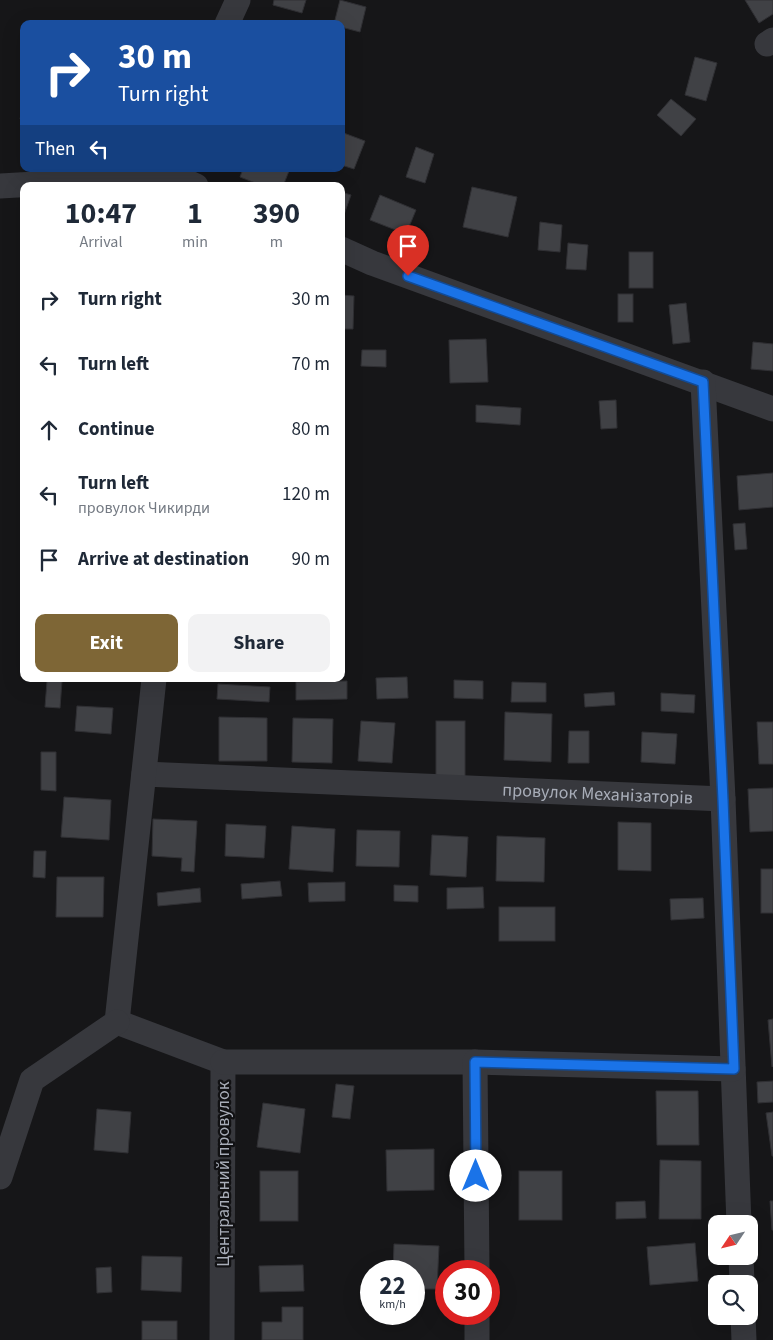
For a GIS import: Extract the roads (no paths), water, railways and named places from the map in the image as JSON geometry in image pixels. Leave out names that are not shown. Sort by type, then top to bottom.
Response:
[{"type":"street","points":[[229,20],[238,0]]},
{"type":"street","points":[[54,182],[175,173],[190,182]]},
{"type":"street","points":[[0,186],[20,185]]},
{"type":"street","points":[[345,252],[773,409]]},
{"type":"street","points":[[703,382],[723,800],[740,1215]]},
{"type":"street","points":[[0,1177],[32,1080],[117,1022],[154,682]]},
{"type":"street","name":"провулок Механізаторів","points":[[144,774],[723,800]]},
{"type":"street","name":"Центральний провулок","points":[[117,1022],[223,1062],[222,1340]]},
{"type":"street","points":[[223,1062],[475,1062],[734,1069]]},
{"type":"street","points":[[475,1062],[476,1260]]},
{"type":"street","points":[[477,1325],[477,1340]]},
{"type":"street","points":[[743,1325],[744,1340]]}]
